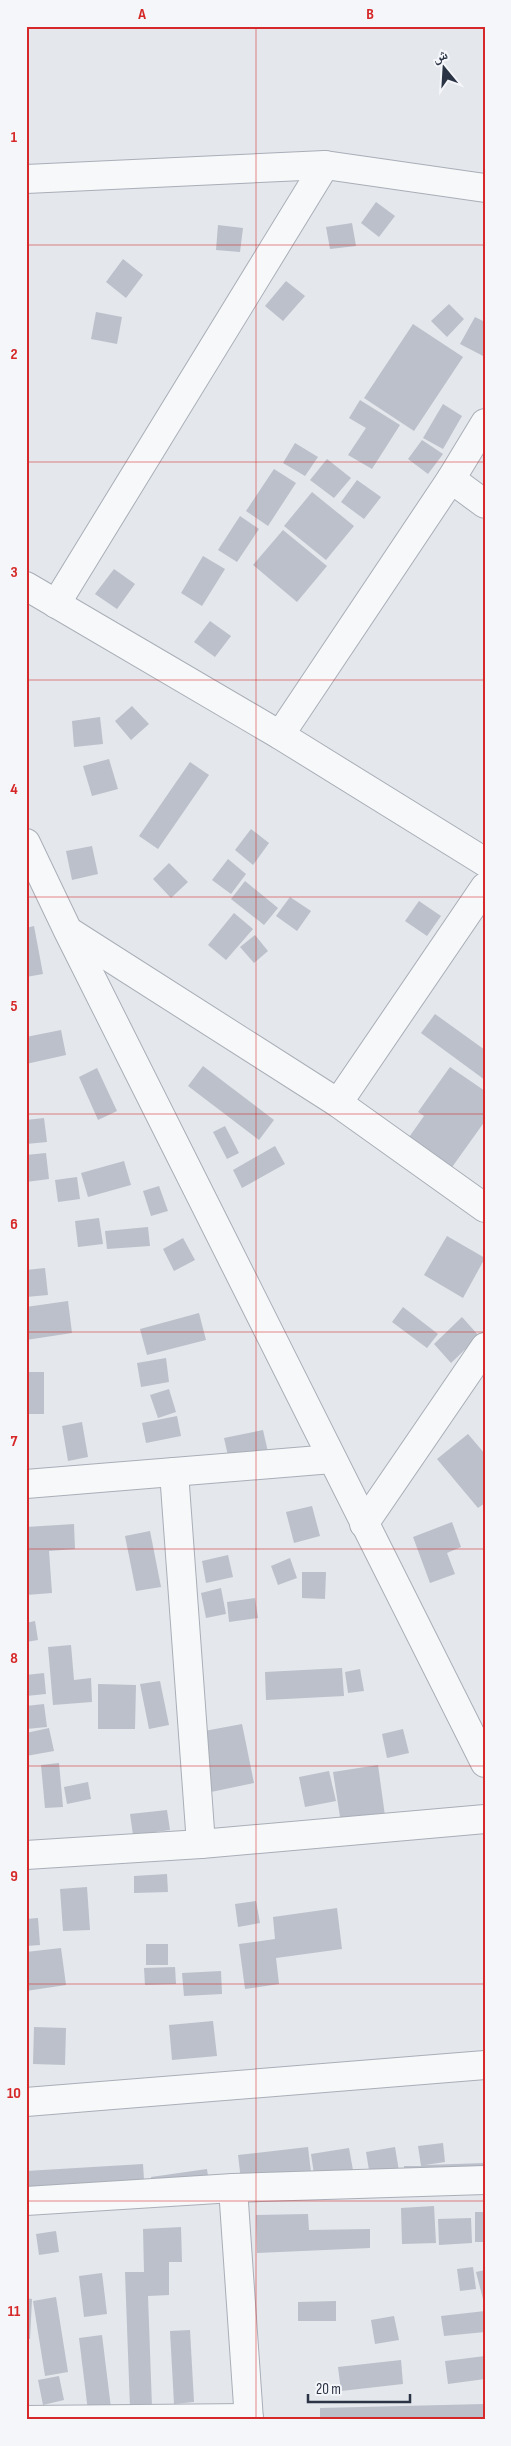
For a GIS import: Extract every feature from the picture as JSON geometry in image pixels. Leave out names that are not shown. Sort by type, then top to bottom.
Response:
[{"type":"street","points":[[56,604],[325,166]]},
{"type":"street","points":[[26,179],[325,166],[485,188]]},
{"type":"street","points":[[280,735],[451,479],[485,423]]},
{"type":"street","points":[[451,479],[485,504]]},
{"type":"street","points":[[26,586],[280,735],[485,862]]},
{"type":"street","points":[[27,847],[485,1763]]},
{"type":"street","points":[[338,1103],[485,887]]},
{"type":"street","points":[[68,931],[338,1103],[485,1208]]},
{"type":"street","points":[[364,1524],[485,1347]]},
{"type":"street","points":[[26,1484],[332,1460]]},
{"type":"street","points":[[174,1472],[202,1844]]},
{"type":"street","points":[[26,1855],[202,1844],[485,1819]]},
{"type":"street","points":[[26,2102],[485,2065]]},
{"type":"street","points":[[26,2201],[233,2188],[485,2180]]},
{"type":"street","points":[[26,2420],[249,2419],[233,2188]]},
{"type":"building","points":[[376,202],[395,216],[379,237],[361,223]]},
{"type":"building","points":[[352,223],[356,246],[330,249],[326,227]]},
{"type":"building","points":[[218,225],[243,228],[240,252],[216,250]]},
{"type":"building","points":[[123,259],[143,275],[126,298],[106,282]]},
{"type":"building","points":[[286,281],[305,296],[283,321],[265,306]]},
{"type":"building","points":[[449,304],[464,319],[447,337],[431,321]]},
{"type":"building","points":[[96,312],[122,317],[117,344],[91,339]]},
{"type":"building","points":[[475,317],[485,322],[485,357],[460,344]]},
{"type":"building","points":[[413,324],[463,357],[414,431],[364,398]]},
{"type":"building","points":[[360,400],[400,425],[372,469],[348,455],[366,428],[349,418]]},
{"type":"building","points":[[443,404],[462,416],[443,449],[423,438]]},
{"type":"building","points":[[422,440],[443,454],[428,474],[408,459]]},
{"type":"building","points":[[295,443],[318,457],[305,476],[283,463]]},
{"type":"building","points":[[327,459],[351,478],[334,498],[310,480]]},
{"type":"building","points":[[274,469],[296,483],[268,526],[246,511]]},
{"type":"building","points":[[357,480],[381,497],[364,519],[341,502]]},
{"type":"building","points":[[312,492],[354,526],[326,560],[284,526]]},
{"type":"building","points":[[240,516],[259,529],[237,562],[218,550]]},
{"type":"building","points":[[283,530],[327,566],[297,602],[253,565]]},
{"type":"building","points":[[203,556],[225,569],[202,606],[181,593]]},
{"type":"building","points":[[114,569],[135,584],[117,609],[95,594]]},
{"type":"building","points":[[210,621],[231,636],[215,657],[194,642]]},
{"type":"building","points":[[132,706],[149,724],[131,740],[115,721]]},
{"type":"building","points":[[100,717],[103,744],[74,747],[72,721]]},
{"type":"building","points":[[109,759],[118,789],[92,796],[83,766]]},
{"type":"building","points":[[190,762],[209,775],[158,849],[139,836]]},
{"type":"building","points":[[251,829],[269,843],[253,865],[235,850]]},
{"type":"building","points":[[92,846],[98,874],[72,880],[66,851]]},
{"type":"building","points":[[228,859],[246,874],[231,894],[212,880]]},
{"type":"building","points":[[169,863],[188,882],[171,898],[153,879]]},
{"type":"building","points":[[245,881],[278,908],[264,925],[231,899]]},
{"type":"building","points":[[290,897],[311,911],[297,931],[276,916]]},
{"type":"building","points":[[419,901],[441,916],[427,936],[405,921]]},
{"type":"building","points":[[234,913],[253,929],[226,960],[208,945]]},
{"type":"building","points":[[34,926],[43,974],[26,977],[26,928]]},
{"type":"building","points":[[255,935],[268,951],[254,963],[240,947]]},
{"type":"building","points":[[435,1014],[485,1050],[485,1080],[421,1033]]},
{"type":"building","points":[[61,1030],[66,1055],[26,1064],[26,1037]]},
{"type":"building","points":[[203,1066],[274,1120],[259,1140],[188,1086]]},
{"type":"building","points":[[450,1067],[485,1091],[485,1121],[450,1170],[407,1140],[424,1116],[418,1112]]},
{"type":"building","points":[[97,1068],[117,1111],[98,1120],[79,1077]]},
{"type":"building","points":[[44,1118],[47,1142],[26,1144],[26,1120]]},
{"type":"building","points":[[225,1126],[239,1153],[227,1159],[213,1132]]},
{"type":"building","points":[[275,1146],[285,1164],[242,1188],[233,1170]]},
{"type":"building","points":[[46,1153],[49,1179],[26,1182],[26,1155]]},
{"type":"building","points":[[124,1161],[131,1185],[88,1197],[81,1173]]},
{"type":"building","points":[[77,1177],[80,1199],[58,1202],[55,1180]]},
{"type":"building","points":[[159,1186],[168,1211],[151,1216],[143,1191]]},
{"type":"building","points":[[99,1218],[103,1244],[78,1247],[75,1221]]},
{"type":"building","points":[[148,1227],[150,1246],[107,1249],[105,1231]]},
{"type":"building","points":[[447,1236],[485,1258],[463,1298],[424,1275]]},
{"type":"building","points":[[183,1238],[195,1260],[174,1271],[163,1249]]},
{"type":"building","points":[[45,1268],[48,1295],[26,1297],[26,1270]]},
{"type":"building","points":[[68,1301],[72,1333],[26,1340],[26,1307]]},
{"type":"building","points":[[403,1307],[438,1334],[427,1348],[392,1322]]},
{"type":"building","points":[[199,1313],[206,1340],[147,1355],[140,1329]]},
{"type":"building","points":[[462,1317],[479,1336],[451,1363],[434,1344]]},
{"type":"building","points":[[166,1358],[169,1382],[141,1387],[137,1363]]},
{"type":"building","points":[[26,1372],[44,1372],[44,1414],[26,1414]]},
{"type":"building","points":[[169,1389],[176,1412],[158,1418],[150,1395]]},
{"type":"building","points":[[177,1416],[181,1436],[146,1443],[142,1423]]},
{"type":"building","points":[[82,1422],[88,1457],[68,1461],[62,1426]]},
{"type":"building","points":[[263,1430],[268,1452],[229,1460],[224,1438]]},
{"type":"building","points":[[468,1434],[485,1454],[485,1503],[478,1508],[437,1459]]},
{"type":"building","points":[[312,1506],[320,1536],[294,1543],[286,1512]]},
{"type":"building","points":[[452,1522],[461,1547],[447,1553],[455,1574],[430,1583],[413,1537]]},
{"type":"building","points":[[74,1524],[75,1549],[49,1551],[52,1593],[26,1595],[26,1527]]},
{"type":"building","points":[[150,1531],[161,1587],[136,1591],[125,1536]]},
{"type":"building","points":[[228,1555],[233,1577],[206,1583],[202,1561]]},
{"type":"building","points":[[290,1558],[297,1578],[278,1585],[271,1566]]},
{"type":"building","points":[[302,1572],[326,1572],[325,1599],[302,1598]]},
{"type":"building","points":[[221,1588],[226,1614],[206,1618],[201,1593]]},
{"type":"building","points":[[255,1598],[258,1618],[229,1622],[227,1602]]},
{"type":"building","points":[[35,1621],[38,1640],[26,1642],[26,1623]]},
{"type":"building","points":[[71,1645],[74,1680],[91,1678],[92,1702],[53,1705],[48,1647]]},
{"type":"building","points":[[342,1668],[344,1696],[266,1700],[265,1672]]},
{"type":"building","points":[[360,1669],[364,1691],[348,1693],[345,1672]]},
{"type":"building","points":[[44,1673],[46,1694],[26,1696],[26,1675]]},
{"type":"building","points":[[160,1681],[169,1725],[149,1729],[140,1684]]},
{"type":"building","points":[[98,1684],[136,1685],[135,1729],[98,1729]]},
{"type":"building","points":[[44,1704],[47,1727],[26,1729],[26,1706]]},
{"type":"building","points":[[242,1724],[254,1783],[211,1792],[199,1732]]},
{"type":"building","points":[[49,1728],[54,1751],[26,1756],[26,1733]]},
{"type":"building","points":[[403,1729],[409,1753],[387,1758],[382,1734]]},
{"type":"building","points":[[59,1763],[63,1807],[45,1808],[41,1765]]},
{"type":"building","points":[[378,1765],[385,1816],[341,1823],[333,1772]]},
{"type":"building","points":[[329,1771],[336,1801],[305,1807],[299,1777]]},
{"type":"building","points":[[88,1782],[91,1799],[67,1804],[64,1787]]},
{"type":"building","points":[[167,1810],[170,1830],[133,1835],[130,1814]]},
{"type":"building","points":[[167,1874],[168,1892],[134,1893],[134,1876]]},
{"type":"building","points":[[87,1887],[90,1930],[63,1931],[60,1889]]},
{"type":"building","points":[[256,1901],[260,1923],[238,1927],[235,1904]]},
{"type":"building","points":[[337,1908],[342,1949],[276,1958],[279,1984],[245,1989],[239,1944],[275,1939],[273,1917]]},
{"type":"building","points":[[38,1918],[40,1945],[26,1946],[26,1919]]},
{"type":"building","points":[[146,1944],[168,1944],[168,1965],[146,1965]]},
{"type":"building","points":[[61,1948],[66,1985],[26,1991],[26,1952]]},
{"type":"building","points":[[175,1967],[176,1984],[145,1985],[144,1968]]},
{"type":"building","points":[[221,1971],[222,1994],[184,1996],[182,1973]]},
{"type":"building","points":[[213,2021],[217,2056],[172,2060],[169,2025]]},
{"type":"building","points":[[34,2027],[66,2028],[65,2065],[33,2064]]},
{"type":"building","points":[[443,2143],[445,2162],[425,2165],[485,2163],[485,2181],[405,2184],[404,2166],[421,2166],[418,2146]]},
{"type":"building","points":[[308,2147],[313,2189],[243,2197],[238,2155]]},
{"type":"building","points":[[395,2147],[401,2183],[372,2188],[366,2152]]},
{"type":"building","points":[[349,2148],[356,2187],[317,2194],[311,2154]]},
{"type":"building","points":[[143,2164],[145,2195],[26,2202],[26,2171]]},
{"type":"building","points":[[207,2169],[210,2190],[154,2198],[151,2177]]},
{"type":"building","points":[[434,2206],[436,2243],[402,2244],[401,2208]]},
{"type":"building","points":[[475,2212],[485,2212],[485,2242],[475,2242]]},
{"type":"building","points":[[308,2214],[309,2230],[370,2229],[370,2248],[257,2253],[256,2215]]},
{"type":"building","points":[[471,2218],[472,2243],[439,2245],[438,2219]]},
{"type":"building","points":[[181,2227],[182,2262],[169,2262],[169,2295],[148,2296],[152,2407],[130,2408],[125,2272],[144,2272],[143,2229]]},
{"type":"building","points":[[56,2231],[59,2252],[39,2255],[36,2234]]},
{"type":"building","points":[[473,2267],[476,2289],[460,2291],[457,2269]]},
{"type":"building","points":[[485,2270],[485,2299],[483,2299],[476,2272]]},
{"type":"building","points":[[102,2273],[107,2314],[84,2317],[79,2276]]},
{"type":"building","points":[[56,2297],[68,2372],[45,2376],[33,2301]]},
{"type":"building","points":[[26,2298],[32,2299],[30,2339],[26,2339]]},
{"type":"building","points":[[336,2301],[336,2321],[298,2321],[298,2302]]},
{"type":"building","points":[[485,2311],[485,2332],[444,2336],[441,2316]]},
{"type":"building","points":[[394,2316],[399,2340],[375,2344],[371,2320]]},
{"type":"building","points":[[190,2330],[194,2402],[174,2404],[170,2331]]},
{"type":"building","points":[[102,2335],[111,2408],[88,2411],[79,2338]]},
{"type":"building","points":[[485,2356],[485,2379],[448,2384],[445,2361]]},
{"type":"building","points":[[401,2360],[403,2384],[341,2391],[338,2367]]},
{"type":"building","points":[[59,2376],[64,2400],[43,2405],[38,2380]]},
{"type":"building","points":[[485,2404],[485,2420],[320,2420],[320,2408]]}]
